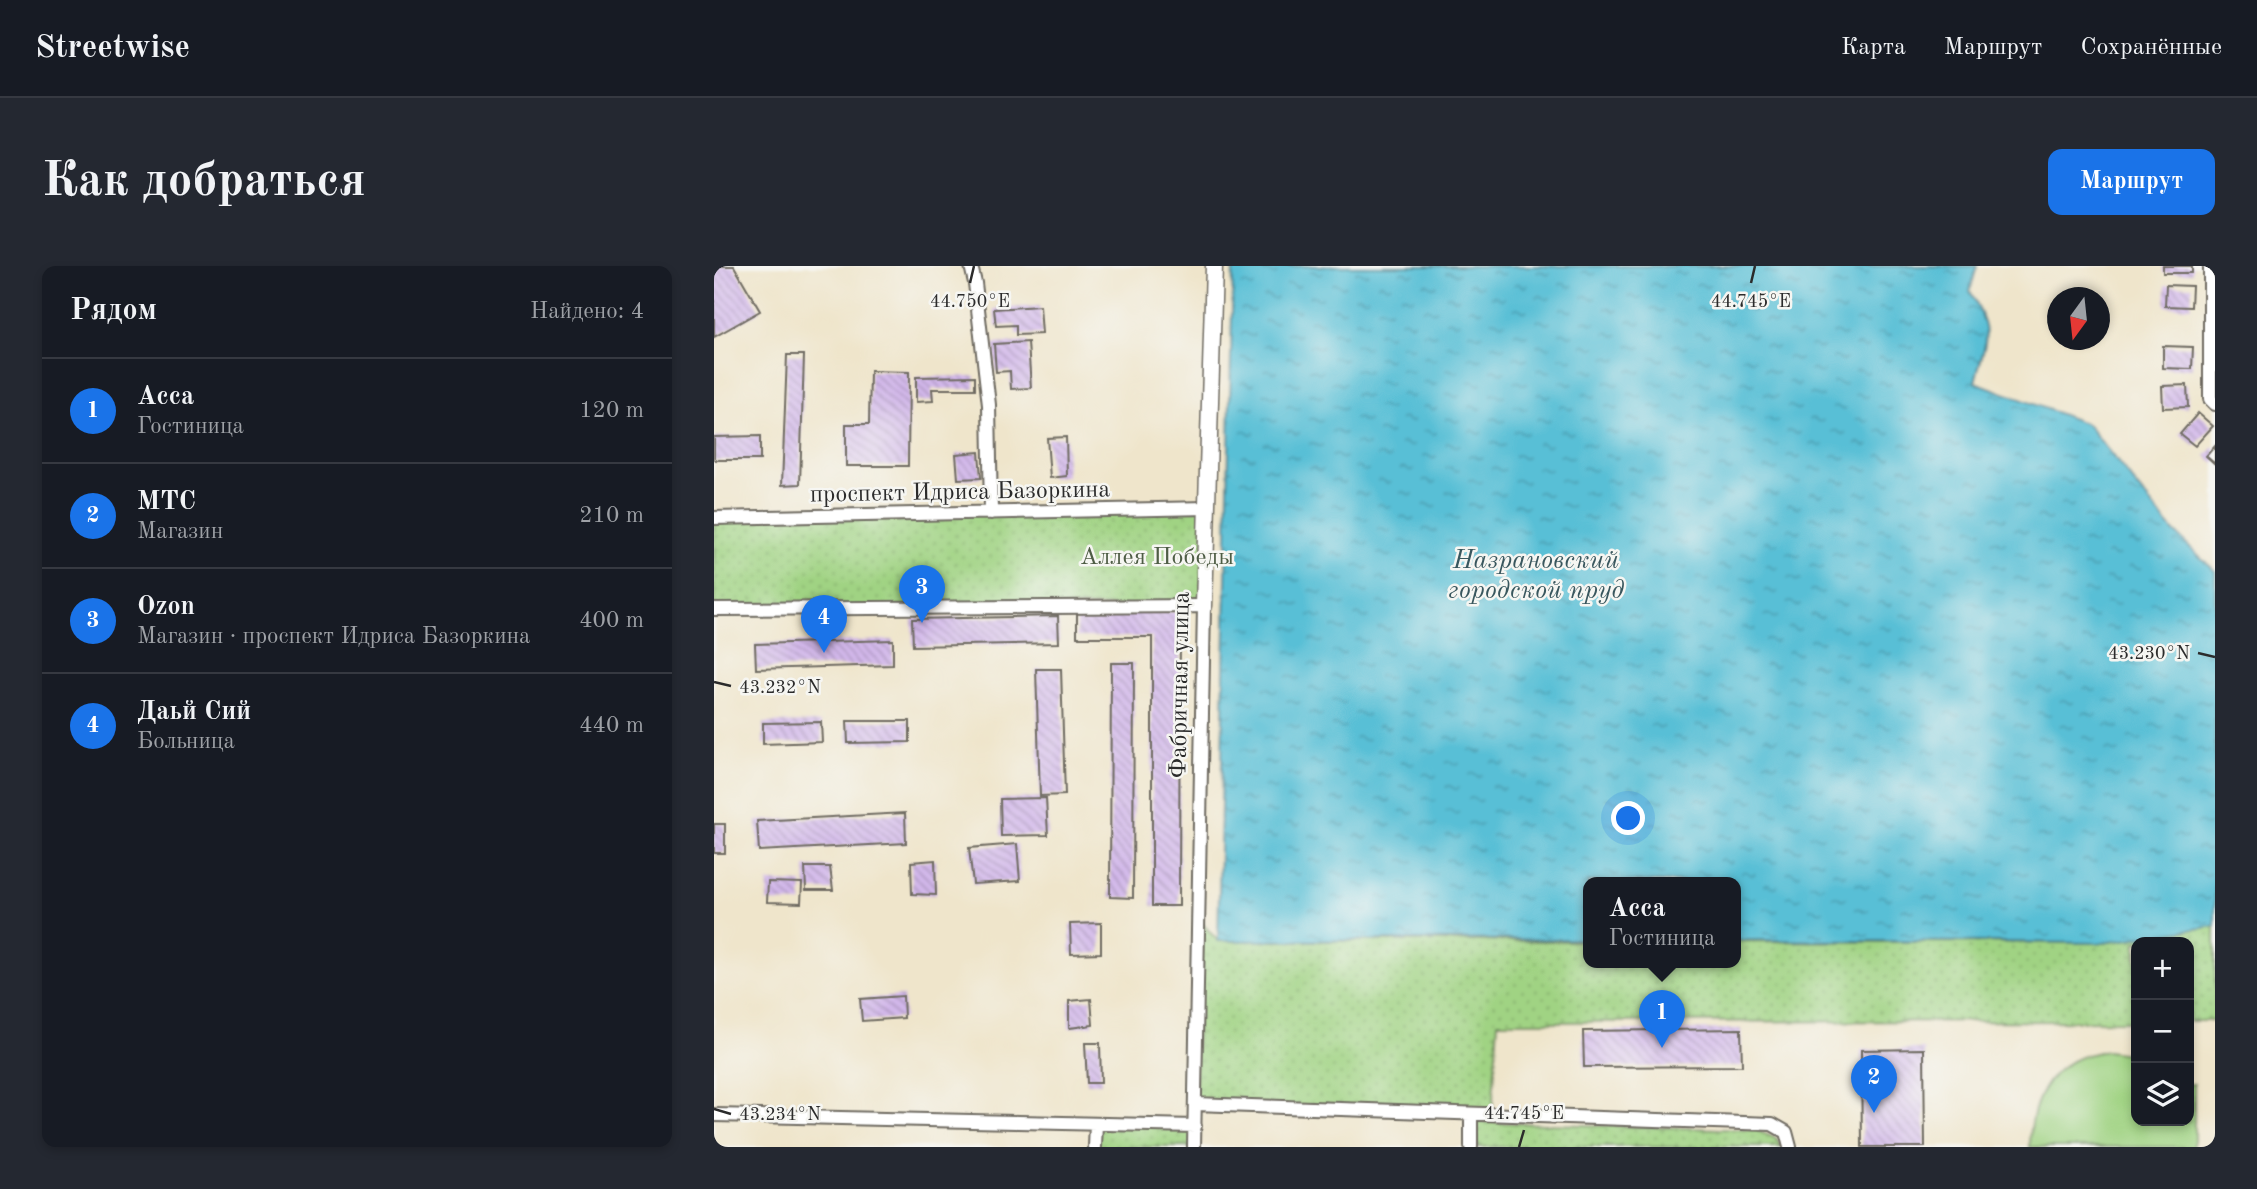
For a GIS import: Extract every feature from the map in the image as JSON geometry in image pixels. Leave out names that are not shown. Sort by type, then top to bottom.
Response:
[{"type":"street","points":[[971,266],[989,405],[991,513]]},
{"type":"street","name":"Фабричная улица","points":[[1194,1147],[1214,266]]},
{"type":"street","points":[[2210,266],[2210,399],[2215,404]]},
{"type":"street","name":"проспект Идриса Базоркина","points":[[714,518],[1208,509]]},
{"type":"street","points":[[714,609],[1205,606]]},
{"type":"street","points":[[1195,1104],[1773,1124],[1786,1132],[1790,1147]]},
{"type":"street","points":[[1471,1114],[1471,1147]]},
{"type":"street","points":[[714,1115],[1195,1126]]},
{"type":"street","points":[[1095,1147],[1096,1124]]},
{"type":"green space","name":"Аллея Победы","points":[[1208,508],[1204,606],[714,609],[714,517]]},
{"type":"green space","points":[[1199,920],[1218,941],[1583,941],[1583,968],[1741,968],[1741,941],[2103,943],[2131,939],[2131,1021],[1498,1022],[1492,1115],[1195,1104]]},
{"type":"green space","points":[[2215,926],[2215,1021],[2194,1021],[2194,937],[2143,937]]},
{"type":"green space","points":[[2107,1051],[2131,1054],[2131,1126],[2194,1126],[2194,1147],[2030,1147],[2034,1112],[2048,1082],[2072,1061]]},
{"type":"green space","points":[[1477,1122],[1755,1130],[1775,1138],[1783,1147],[1477,1147]]},
{"type":"green space","points":[[1096,1124],[1195,1126],[1194,1147],[1095,1147]]},
{"type":"water","name":"Назрановский городской пруд","points":[[1233,266],[1977,266],[1970,291],[1978,305],[1986,336],[1975,382],[2087,424],[2172,530],[2215,571],[2215,926],[2103,943],[1741,940],[1741,877],[1583,877],[1583,939],[1218,941]]},
{"type":"building","points":[[714,266],[734,266],[760,311],[714,337]]},
{"type":"building","points":[[2163,266],[2192,266],[2192,273],[2163,273]]},
{"type":"building","points":[[2166,285],[2192,286],[2191,307],[2165,306]]},
{"type":"building","points":[[1040,306],[1042,334],[1016,335],[1016,325],[996,326],[994,309]]},
{"type":"building","points":[[1028,342],[1031,388],[1011,389],[1010,371],[996,372],[994,344]]},
{"type":"building","points":[[2163,346],[2193,347],[2192,369],[2163,368]]},
{"type":"building","points":[[787,355],[804,355],[800,484],[782,485]]},
{"type":"building","points":[[870,371],[909,372],[908,466],[846,466],[846,424],[869,424]]},
{"type":"building","points":[[975,376],[975,389],[932,389],[933,401],[916,402],[916,377]]},
{"type":"building","points":[[2187,385],[2188,407],[2163,408],[2162,386]]},
{"type":"building","points":[[2198,413],[2213,426],[2195,446],[2180,434]]},
{"type":"building","points":[[760,436],[760,460],[714,460],[714,437]]},
{"type":"building","points":[[1066,437],[1067,476],[1050,478],[1047,438]]},
{"type":"building","points":[[2215,446],[2215,464],[2206,456]]},
{"type":"building","points":[[979,452],[981,478],[958,479],[956,454]]},
{"type":"building","points":[[1077,611],[1180,612],[1179,906],[1152,906],[1152,637],[1077,637]]},
{"type":"building","points":[[1058,616],[1059,643],[913,646],[912,619]]},
{"type":"building","points":[[893,640],[893,665],[756,669],[755,644]]},
{"type":"building","points":[[1111,663],[1134,663],[1133,898],[1110,897]]},
{"type":"building","points":[[1036,669],[1061,669],[1065,795],[1040,796]]},
{"type":"building","points":[[847,721],[910,721],[910,742],[848,743]]},
{"type":"building","points":[[821,722],[822,742],[763,744],[763,723]]},
{"type":"building","points":[[1046,798],[1048,835],[1001,836],[1000,799]]},
{"type":"building","points":[[905,813],[906,843],[759,851],[757,821]]},
{"type":"building","points":[[714,824],[725,824],[725,853],[714,853]]},
{"type":"building","points":[[1017,844],[1020,881],[973,884],[969,848]]},
{"type":"building","points":[[935,860],[936,895],[912,894],[911,862]]},
{"type":"building","points":[[805,867],[830,867],[833,890],[806,890]]},
{"type":"building","points":[[768,882],[802,883],[801,903],[767,902]]},
{"type":"building","points":[[1101,923],[1101,953],[1071,954],[1070,924]]},
{"type":"building","points":[[903,996],[904,1018],[862,1021],[860,999]]},
{"type":"building","points":[[1091,999],[1093,1025],[1069,1028],[1069,1001]]},
{"type":"building","points":[[1741,1029],[1742,1066],[1584,1067],[1583,1031]]},
{"type":"building","points":[[1085,1043],[1100,1043],[1101,1083],[1087,1083]]},
{"type":"building","points":[[1924,1049],[1925,1147],[1862,1147],[1861,1050]]},
{"type":"place","name":"Ozon","points":[[922,623]]},
{"type":"place","name":"Даьй Сий","points":[[824,653]]},
{"type":"place","name":"Асса","points":[[1662,1048]]},
{"type":"place","name":"МТС","points":[[1874,1113]]}]
